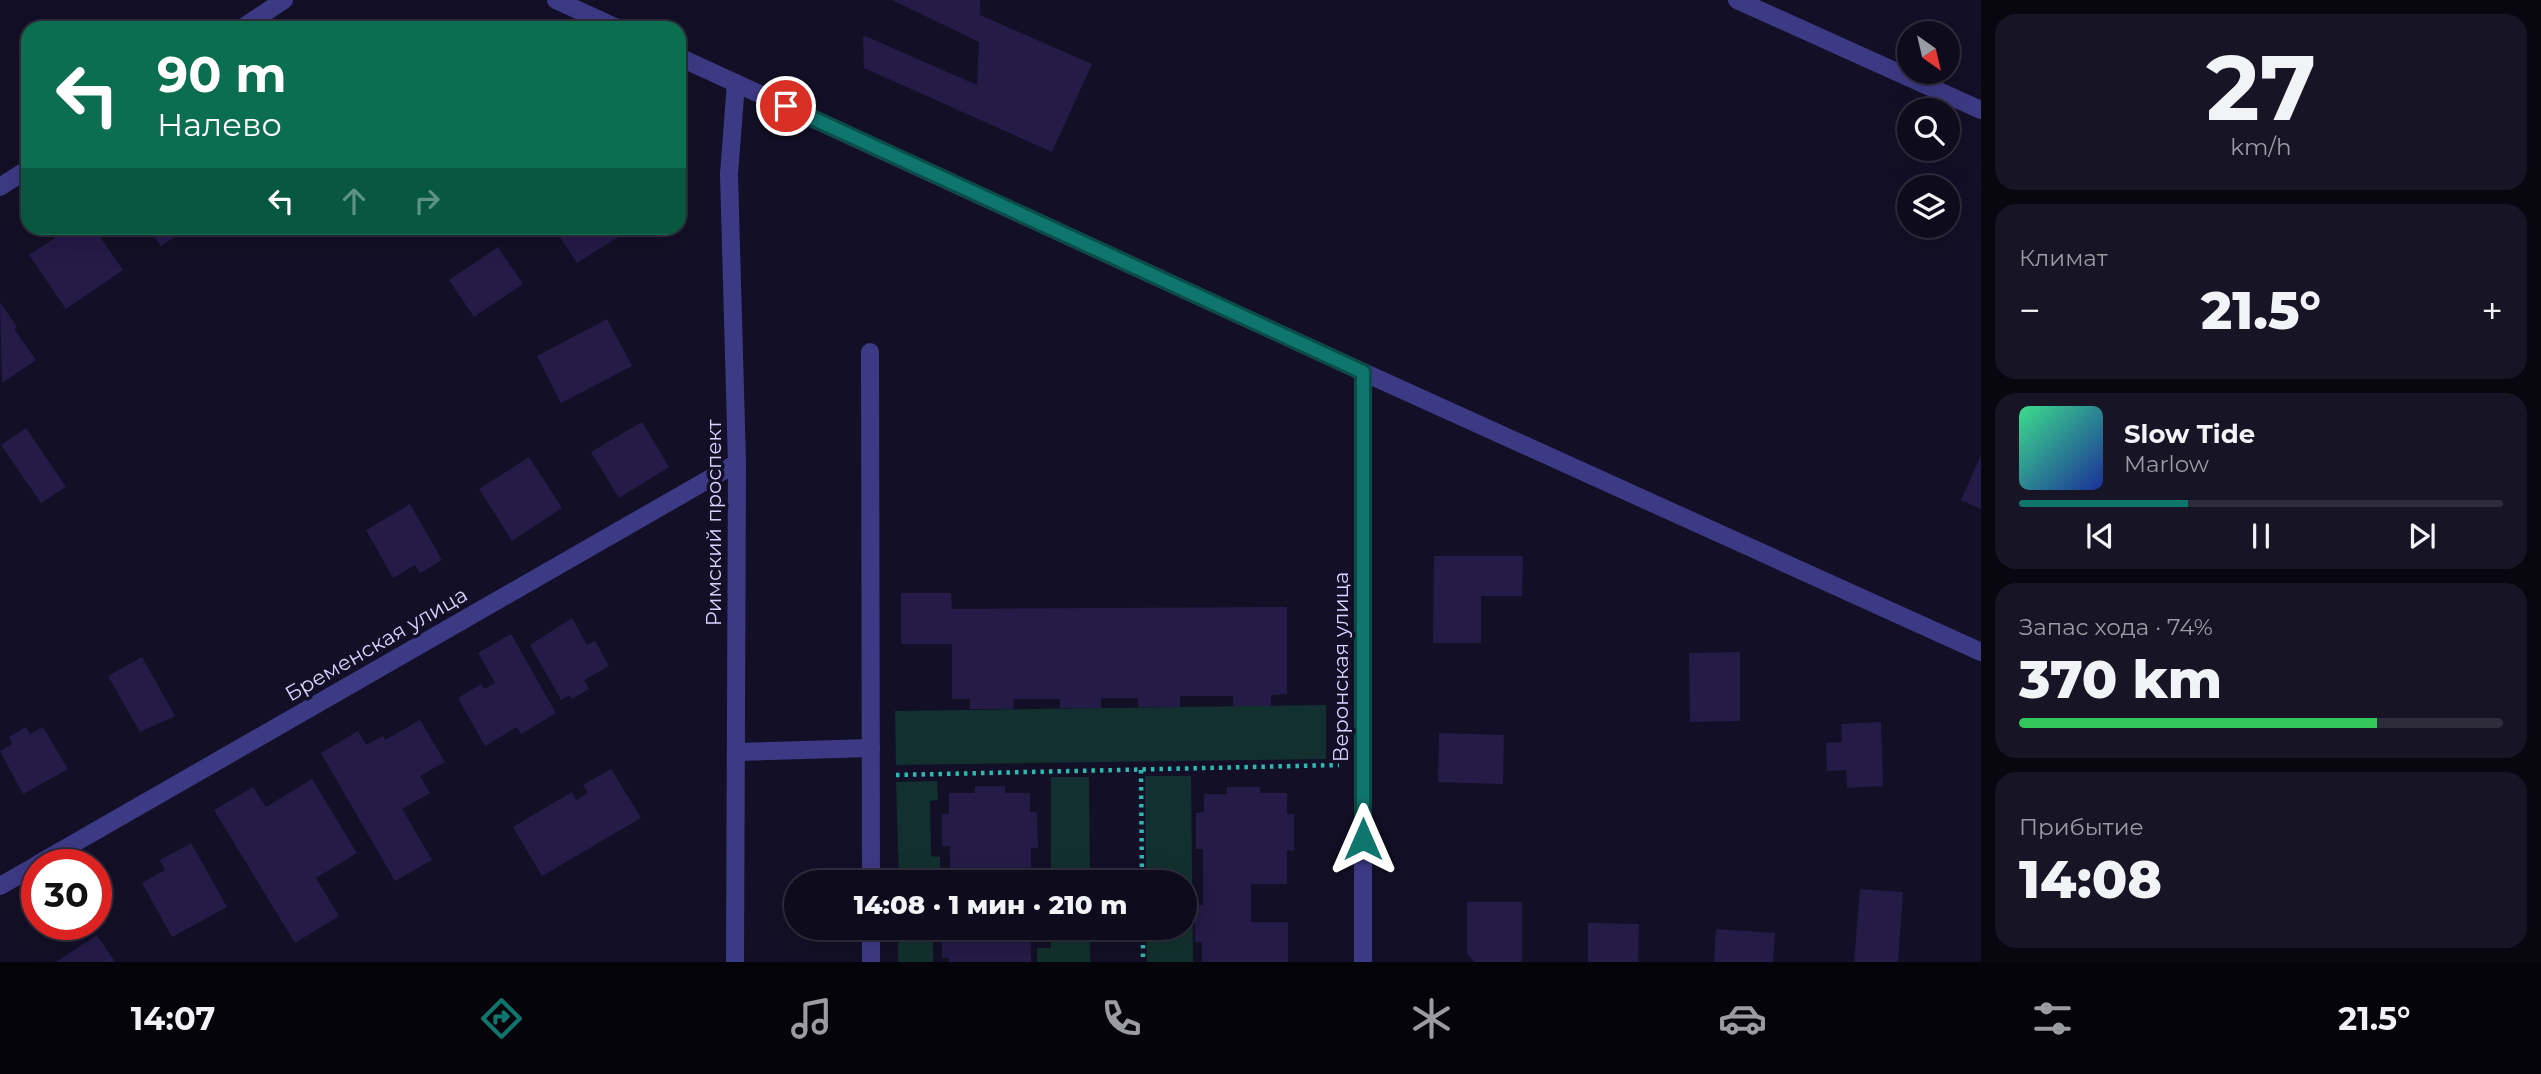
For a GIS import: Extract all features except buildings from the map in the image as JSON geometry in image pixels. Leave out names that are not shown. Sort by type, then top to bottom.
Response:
[{"type":"street","points":[[252,21],[284,0]]},
{"type":"street","points":[[556,0],[602,21]]},
{"type":"street","points":[[1737,0],[1981,110]]},
{"type":"street","points":[[686,60],[1363,372],[1981,652]]},
{"type":"street","name":"Римский проспект","points":[[735,962],[737,463],[729,174],[736,83]]},
{"type":"street","points":[[0,187],[21,174]]},
{"type":"street","points":[[870,352],[871,870]]},
{"type":"street","name":"Веронская улица","points":[[1363,372],[1363,962]]},
{"type":"street","name":"Бременская улица","points":[[65,849],[737,463]]},
{"type":"street","points":[[736,752],[870,748]]},
{"type":"street","name":"Бременская улица","points":[[0,886],[21,874]]},
{"type":"street","points":[[871,940],[871,962]]},
{"type":"path","points":[[871,775],[1363,765]]},
{"type":"path","points":[[1141,770],[1142,870]]},
{"type":"path","points":[[1143,940],[1143,962]]},
{"type":"green space","points":[[1326,705],[1326,759],[896,765],[895,711]]},
{"type":"green space","points":[[1145,776],[1191,776],[1192,870],[1146,870]]},
{"type":"green space","points":[[1051,777],[1089,777],[1090,870],[1051,870]]},
{"type":"green space","points":[[937,781],[938,800],[930,801],[931,856],[940,857],[940,870],[899,870],[896,782]]},
{"type":"green space","points":[[898,940],[933,940],[933,962],[898,962]]},
{"type":"green space","points":[[1051,940],[1090,940],[1090,962],[1037,962],[1037,948],[1051,948]]},
{"type":"green space","points":[[1146,940],[1193,940],[1193,962],[1147,962]]},
{"type":"route","points":[[786,106],[1363,372],[1363,839]]}]
